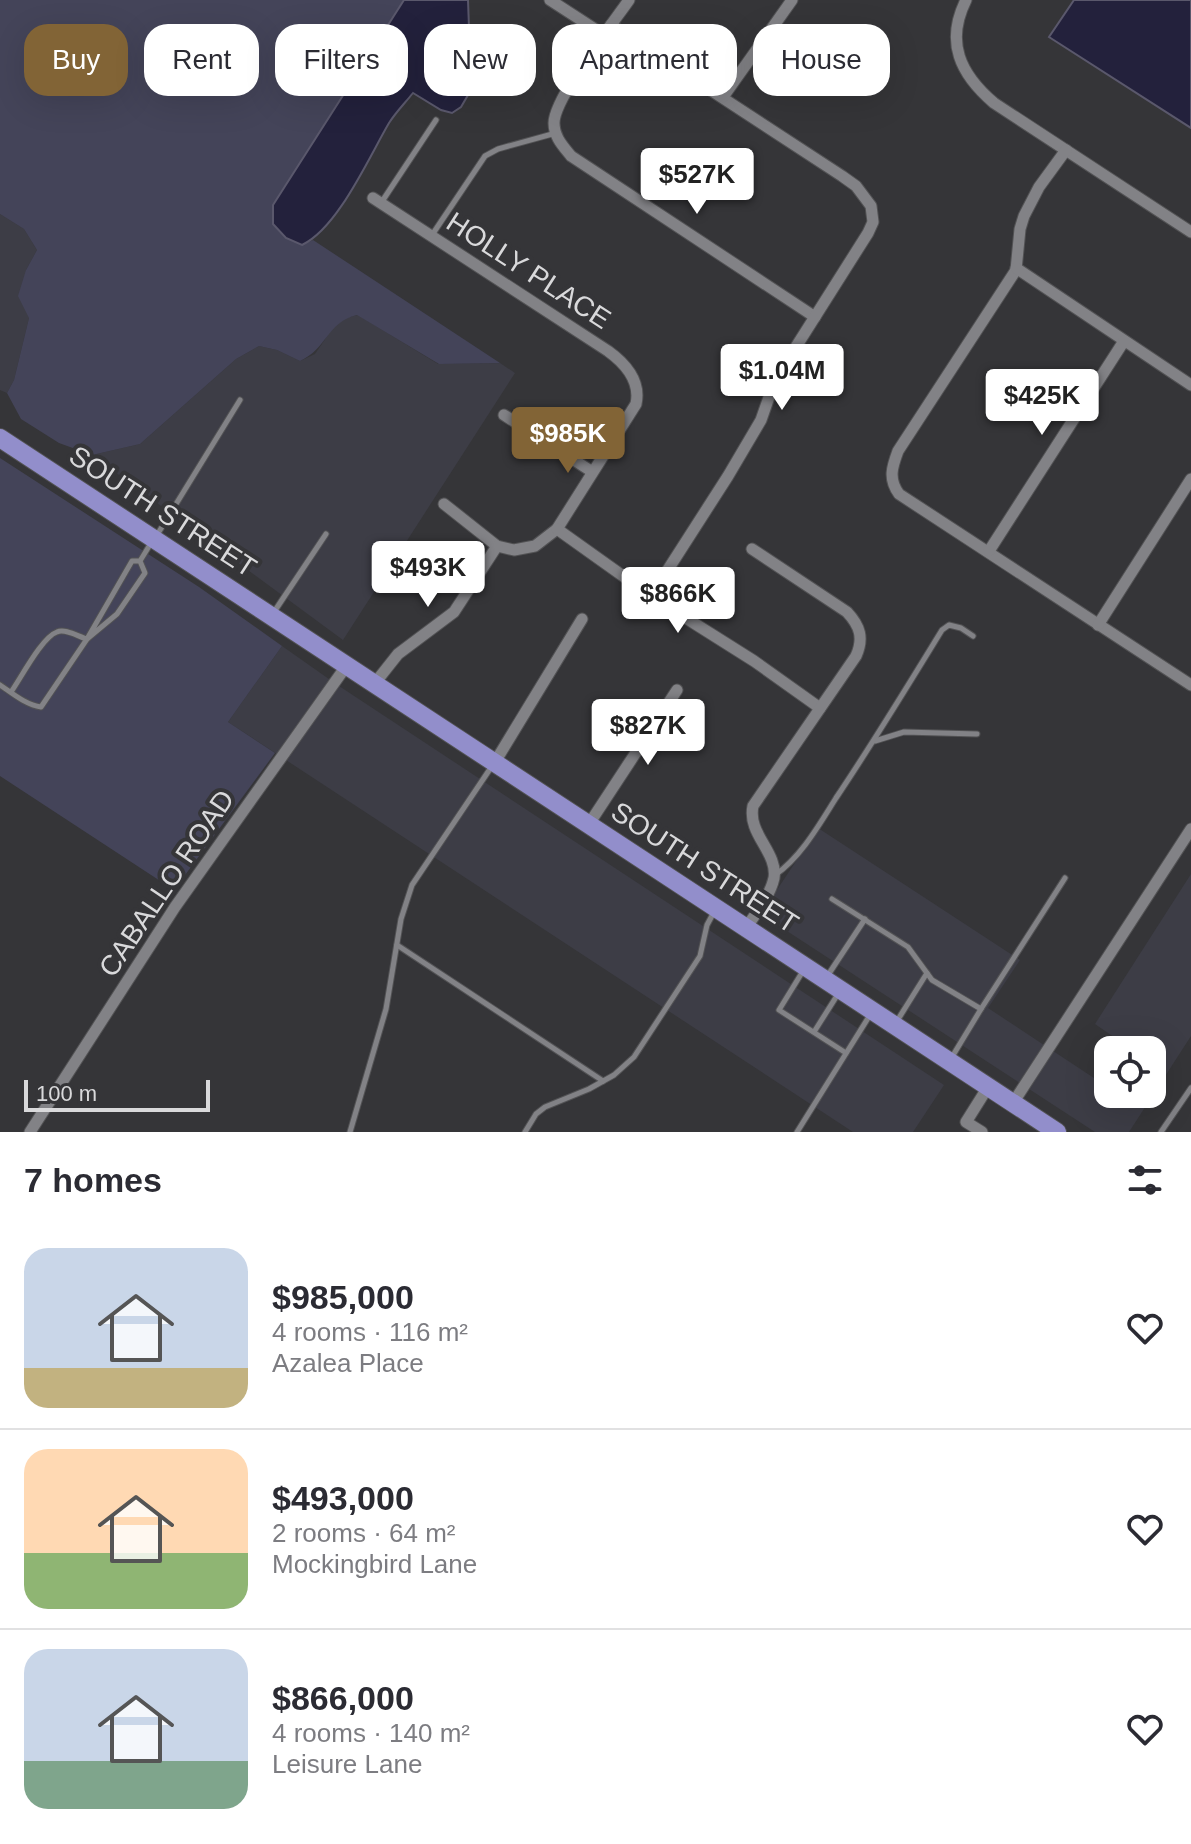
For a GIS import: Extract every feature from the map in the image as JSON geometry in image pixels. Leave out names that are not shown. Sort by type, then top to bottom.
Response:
[{"type":"main road","name":"SOUTH STREET","points":[[0,438],[1056,1132]]},
{"type":"street","points":[[550,0],[596,24]]},
{"type":"street","points":[[612,24],[629,0]]},
{"type":"street","points":[[651,596],[761,420],[775,380],[854,258],[868,233],[873,215],[866,196],[856,186],[723,97],[792,0]]},
{"type":"street","points":[[966,0],[957,23],[956,38],[969,80],[994,103],[1191,232]]},
{"type":"street","points":[[565,96],[556,116],[556,133],[571,156],[815,317]]},
{"type":"street","points":[[1066,150],[1039,187],[1024,216],[1016,268],[898,451],[892,467],[892,480],[899,494],[1191,685]]},
{"type":"street","name":"HOLLY PLACE","points":[[377,200],[621,360],[635,383],[637,400],[591,471]]},
{"type":"street","points":[[1016,268],[1191,385]]},
{"type":"street","points":[[989,551],[1124,341]]},
{"type":"street","points":[[444,504],[497,546],[514,550],[525,549],[547,539],[557,529],[591,471],[504,415]]},
{"type":"street","points":[[1098,625],[1191,479]]},
{"type":"street","points":[[557,529],[651,596],[754,661],[820,708]]},
{"type":"street","points":[[375,683],[398,654],[454,612],[497,546]]},
{"type":"street","points":[[746,928],[770,889],[774,876],[774,867],[753,826],[753,806],[856,656],[860,645],[860,631],[847,612],[752,549]]},
{"type":"street","points":[[495,762],[582,619]]},
{"type":"street","name":"CABALLO ROAD","points":[[30,1132],[175,907],[347,665]]},
{"type":"street","points":[[589,824],[677,690]]},
{"type":"street","points":[[1013,1103],[1191,829]]},
{"type":"street","points":[[982,1132],[966,1122],[988,1087]]},
{"type":"lane","points":[[377,200],[436,120]]},
{"type":"lane","points":[[432,236],[485,156],[498,149],[556,133]]},
{"type":"lane","points":[[140,561],[240,400]]},
{"type":"lane","points":[[272,616],[326,534]]},
{"type":"lane","points":[[87,639],[132,561],[140,561]]},
{"type":"lane","points":[[0,685],[34,707],[41,707],[87,639],[117,614],[145,573],[140,561]]},
{"type":"lane","points":[[774,876],[787,867],[815,831],[942,630],[949,625],[973,636]]},
{"type":"lane","points":[[11,692],[45,641],[55,632],[63,631],[87,639]]},
{"type":"lane","points":[[874,741],[904,732],[977,734]]},
{"type":"lane","points":[[350,1132],[386,1009],[401,919],[412,885],[495,762]]},
{"type":"lane","points":[[950,1061],[1065,878]]},
{"type":"lane","points":[[832,899],[908,947],[932,980],[981,1009]]},
{"type":"lane","points":[[525,1132],[536,1114],[545,1107],[603,1081],[634,1057],[700,956],[707,925],[716,908]]},
{"type":"lane","points":[[814,1032],[865,919]]},
{"type":"lane","points":[[397,945],[603,1081]]},
{"type":"lane","points":[[805,967],[779,1010],[846,1053]]},
{"type":"lane","points":[[894,1025],[927,973]]},
{"type":"lane","points":[[797,1132],[873,1011]]},
{"type":"lane","points":[[1161,1132],[1191,1088]]},
{"type":"shaded area","points":[[0,0],[404,0],[389,24],[275,24],[275,96],[343,96],[273,205],[302,245],[313,240],[500,363],[439,364],[357,315],[339,323],[316,350],[300,361],[277,350],[259,346],[236,359],[140,444],[92,455],[59,443],[21,419],[7,393],[14,380],[29,318],[18,296],[26,270],[37,250],[24,229],[0,214]]},
{"type":"shaded area","points":[[404,0],[468,0],[469,24],[424,24],[424,96],[467,96],[461,107],[452,113],[413,93],[389,123],[340,208],[328,224],[302,245],[286,238],[273,224],[273,205],[343,96],[408,96],[408,24],[389,24]]},
{"type":"shaded area","points":[[1074,0],[1191,0],[1191,128],[1049,37]]},
{"type":"shaded area","points":[[0,214],[24,229],[37,250],[26,270],[29,318],[14,380],[7,393],[0,390]]},
{"type":"shaded area","points":[[358,315],[438,364],[500,363],[515,373],[343,640],[92,455],[140,444],[236,359],[259,346],[277,350],[300,361],[315,354],[334,326],[344,318]]},
{"type":"shaded area","points":[[0,458],[199,587],[282,646],[228,722],[275,753],[174,890],[0,776]]},
{"type":"shaded area","points":[[282,646],[944,1085],[913,1132],[853,1132],[228,722]]},
{"type":"shaded area","points":[[818,828],[1020,960],[988,1008],[1094,1078],[1094,1108],[1144,1108],[1129,1132],[1095,1132],[761,914]]},
{"type":"shaded area","points":[[1191,874],[1191,1036],[1166,1075],[1166,1036],[1112,1036],[1095,1024]]}]
